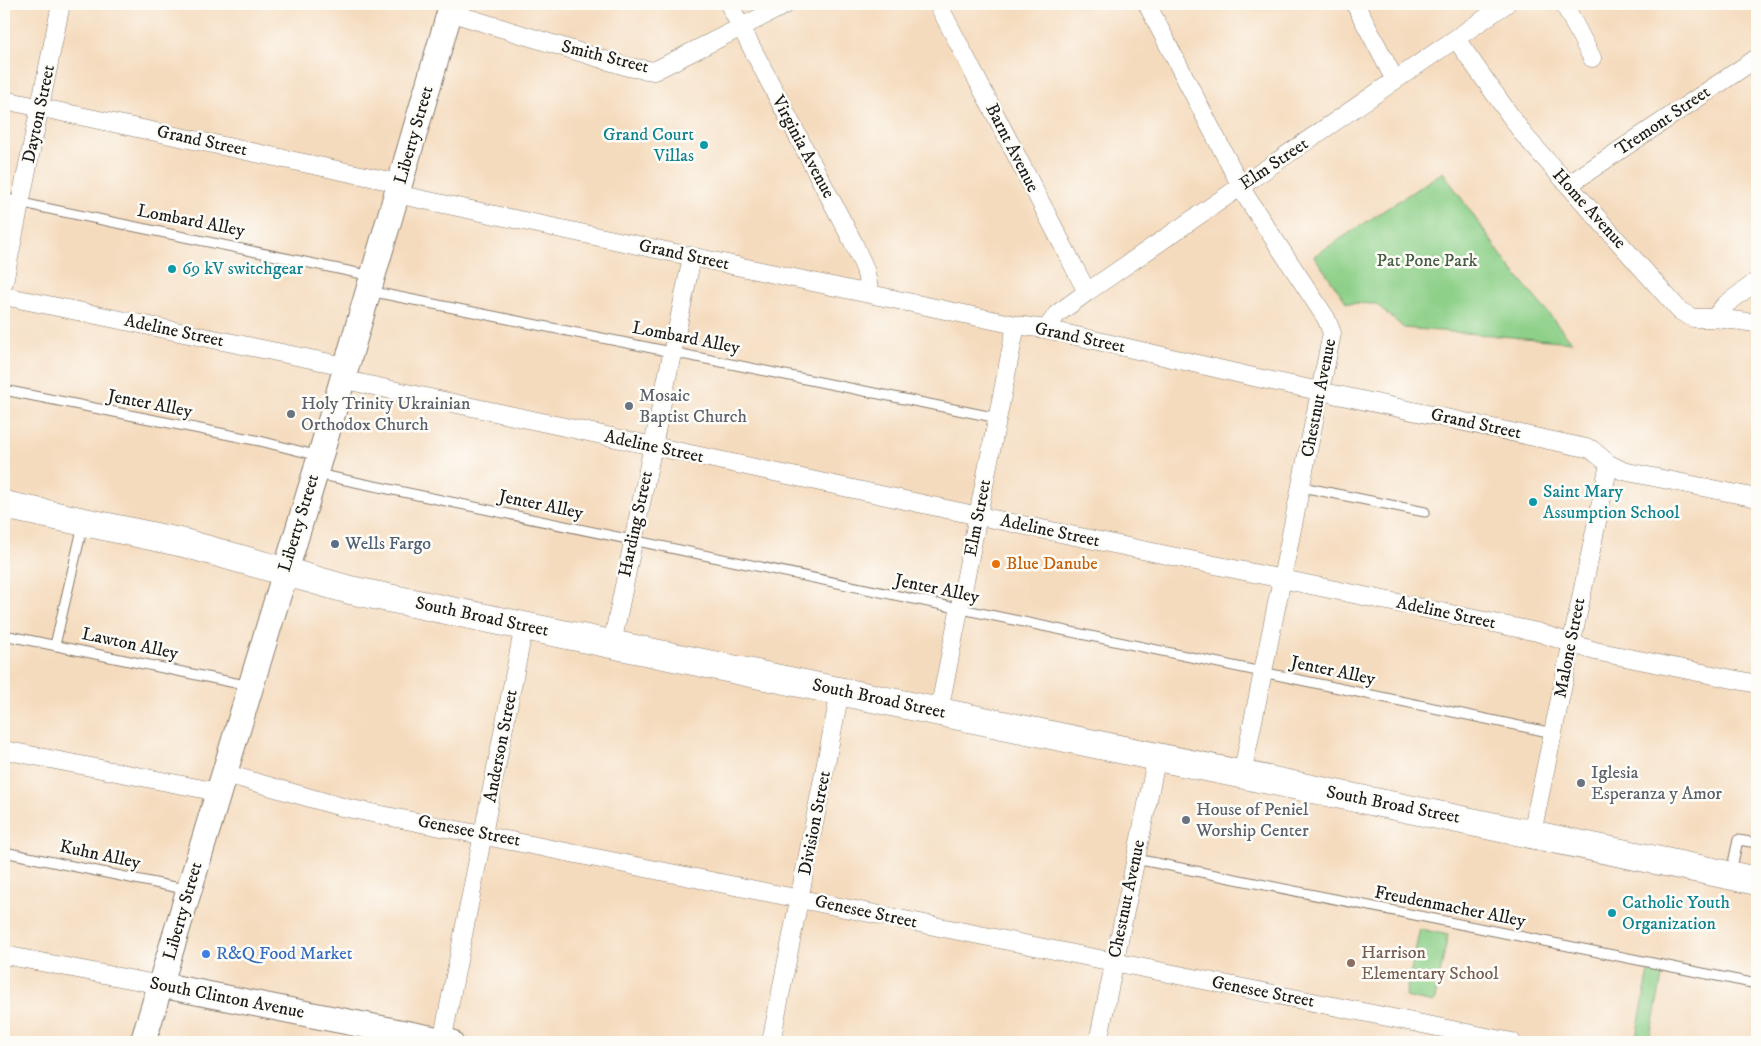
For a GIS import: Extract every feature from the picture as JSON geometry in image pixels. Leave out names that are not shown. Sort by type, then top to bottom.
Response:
[{"type":"main road","name":"South Broad Street","points":[[4,505],[184,544],[350,590],[1757,881]]},
{"type":"street","name":"Dayton Street","points":[[4,282],[12,199],[40,108],[61,4]]},
{"type":"street","name":"Virginia Avenue","points":[[729,4],[853,242],[865,269],[870,293]]},
{"type":"street","name":"Smith Street","points":[[450,5],[465,17],[644,70],[654,71],[787,4]]},
{"type":"street","name":"Barnt Avenue","points":[[938,4],[1086,292]]},
{"type":"street","name":"Chestnut Avenue","points":[[1146,4],[1241,186],[1331,327],[1332,333],[1242,775]]},
{"type":"street","points":[[1355,4],[1394,80]]},
{"type":"street","name":"Elm Street","points":[[1046,329],[1057,314],[1086,292],[1506,4]]},
{"type":"street","points":[[1564,4],[1592,58]]},
{"type":"street","name":"Liberty Street","points":[[143,1042],[317,465],[450,5]]},
{"type":"street","name":"Home Avenue","points":[[1456,39],[1513,122],[1680,311],[1687,317],[1693,318],[1714,318],[1757,323]]},
{"type":"street","name":"Tremont Street","points":[[1568,185],[1757,58]]},
{"type":"street","name":"Grand Street","points":[[4,100],[398,188],[692,257],[1016,325],[1046,329],[1320,391],[1591,449],[1609,464],[1623,471],[1757,498]]},
{"type":"street","name":"Harding Street","points":[[612,644],[692,257]]},
{"type":"street","points":[[1714,318],[1725,304],[1757,281]]},
{"type":"street","name":"Adeline Street","points":[[4,296],[343,372],[652,446],[1282,580],[1537,632],[1595,651],[1757,684]]},
{"type":"street","name":"Elm Street","points":[[939,711],[1016,325]]},
{"type":"street","name":"Malone Street","points":[[1532,833],[1609,464]]},
{"type":"street","name":"Anderson Street","points":[[444,1042],[524,626]]},
{"type":"street","name":"Division Street","points":[[771,1042],[840,692]]},
{"type":"street","name":"Genesee Street","points":[[4,750],[220,782],[1512,1042]]},
{"type":"street","name":"Chestnut Avenue","points":[[1098,1042],[1157,756]]},
{"type":"street","name":"South Clinton Avenue","points":[[4,955],[444,1042]]},
{"type":"lane","name":"Lombard Alley","points":[[12,199],[40,207],[321,264],[370,283],[673,351],[998,418]]},
{"type":"lane","name":"Jenter Alley","points":[[4,390],[260,442],[317,465],[632,541],[1553,733]]},
{"type":"lane","points":[[1302,487],[1425,512]]},
{"type":"lane","points":[[55,645],[84,522]]},
{"type":"lane","name":"Lawton Alley","points":[[4,635],[250,686]]},
{"type":"lane","points":[[1731,875],[1738,840],[1757,843]]},
{"type":"lane","name":"Kuhn Alley","points":[[4,852],[189,890]]},
{"type":"lane","name":"Freudenmacher Alley","points":[[1136,859],[1757,984]]},
{"type":"green space","name":"Pat Pone Park","points":[[1443,172],[1508,265],[1572,342],[1404,328],[1376,304],[1347,303],[1314,256]]},
{"type":"green space","points":[[1420,929],[1448,935],[1434,1003],[1405,997]]},
{"type":"green space","points":[[1649,971],[1663,973],[1649,1042],[1635,1042]]},
{"type":"place","name":"Grand Court Villas","points":[[704,145]]},
{"type":"place","name":"69 kV switchgear","points":[[172,269]]},
{"type":"place","name":"Mosaic Baptist Church","points":[[629,406]]},
{"type":"place","name":"Holy Trinity Ukrainian Orthodox Church","points":[[291,414]]},
{"type":"place","name":"Saint Mary Assumption School","points":[[1533,502]]},
{"type":"place","name":"Wells Fargo","points":[[335,544]]},
{"type":"place","name":"Blue Danube","points":[[996,564]]},
{"type":"place","name":"Iglesia Esperanza y Amor","points":[[1581,783]]},
{"type":"place","name":"House of Peniel Worship Center","points":[[1186,820]]},
{"type":"place","name":"Catholic Youth Organization","points":[[1612,913]]},
{"type":"place","name":"R&Q Food Market","points":[[206,954]]},
{"type":"place","name":"Harrison Elementary School","points":[[1351,963]]}]
